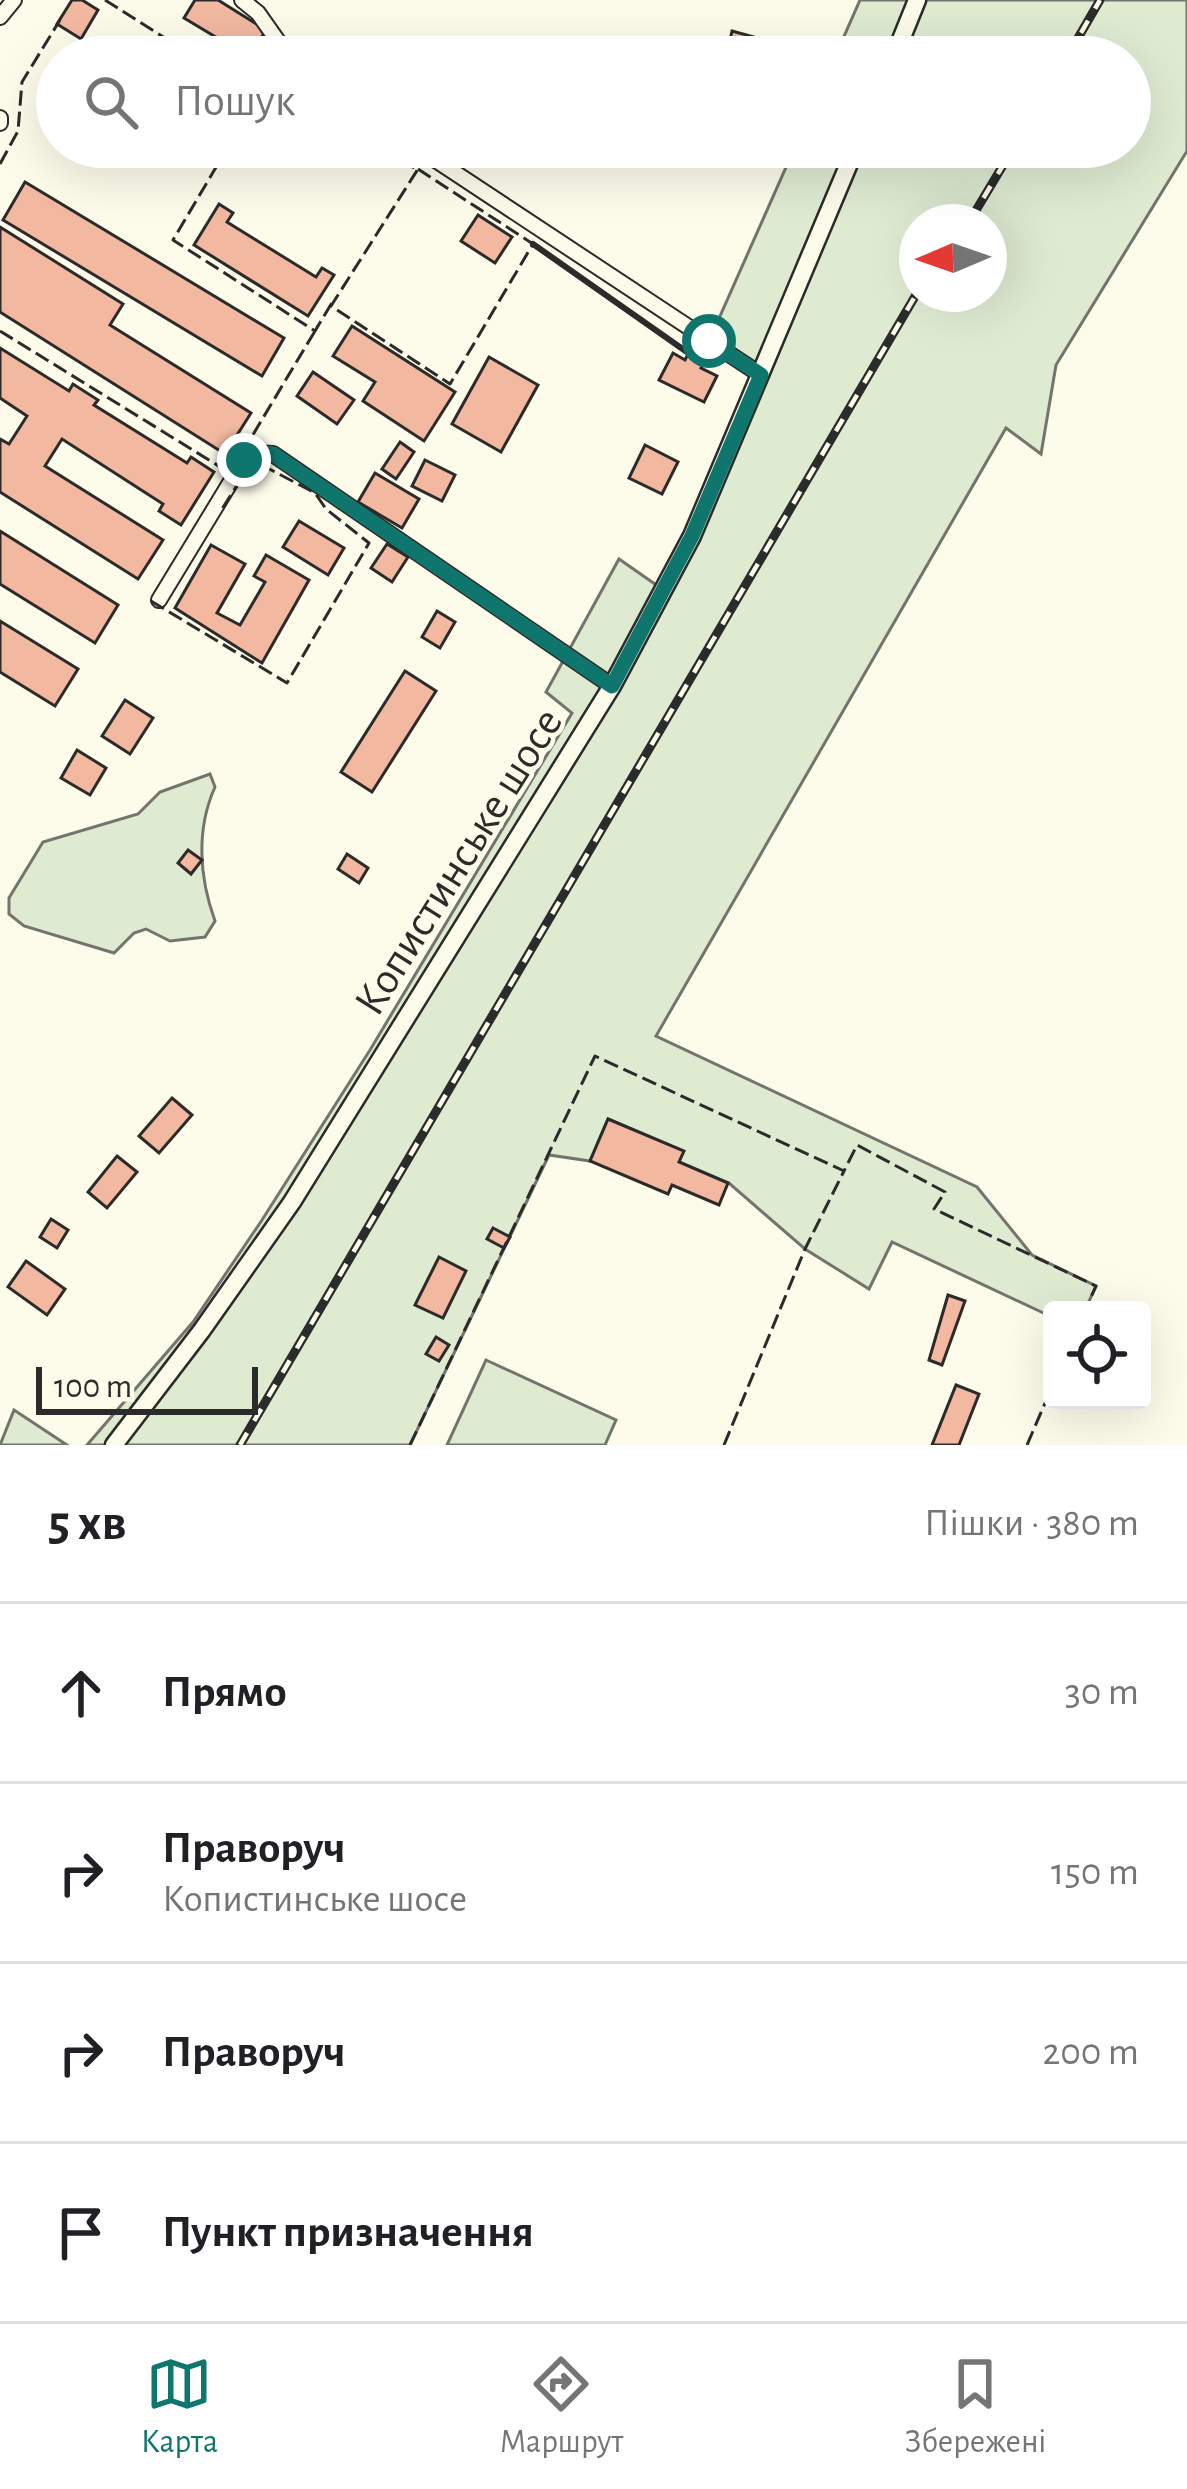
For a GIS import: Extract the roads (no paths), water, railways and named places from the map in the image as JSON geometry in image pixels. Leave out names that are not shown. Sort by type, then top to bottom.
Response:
[{"type":"street","points":[[0,17],[14,0]]},
{"type":"street","points":[[242,0],[274,36]]},
{"type":"street","points":[[902,36],[917,0]]},
{"type":"street","points":[[448,168],[761,375]]},
{"type":"street","name":"Копистинське шосе","points":[[114,1445],[292,1202],[612,686],[692,536],[847,168]]},
{"type":"street","points":[[159,600],[244,460],[254,453],[273,454],[612,686]]},
{"type":"railway","points":[[1079,36],[1100,0]]},
{"type":"railway","points":[[980,204],[1001,168]]},
{"type":"railway","points":[[240,1445],[906,312]]}]
